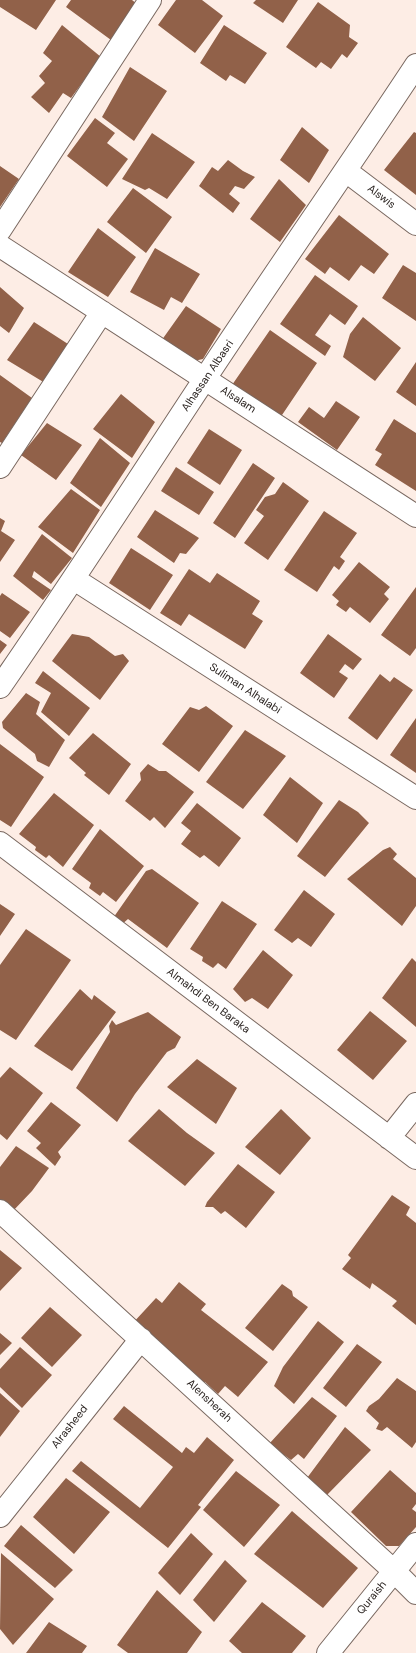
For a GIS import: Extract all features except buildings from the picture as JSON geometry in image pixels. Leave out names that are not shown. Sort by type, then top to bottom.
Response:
[{"type":"street","points":[[0,230],[150,0]]},
{"type":"street","name":"Alhassan Albasri","points":[[0,687],[74,580],[205,378],[346,171],[416,65]]},
{"type":"street","name":"Alswis","points":[[346,171],[416,224]]},
{"type":"street","name":"Alsalam","points":[[0,246],[416,516]]},
{"type":"street","points":[[0,467],[102,312]]},
{"type":"street","name":"Suliman Alhalabi","points":[[74,580],[416,798]]},
{"type":"street","name":"Almahdi Ben Baraka","points":[[0,843],[416,1158]]},
{"type":"street","points":[[389,1138],[416,1104]]},
{"type":"street","name":"Alensherah","points":[[0,1211],[141,1338],[416,1593]]},
{"type":"street","name":"Alrasheed","points":[[0,1516],[141,1338]]},
{"type":"street","name":"Quraish","points":[[328,1653],[416,1544]]}]
